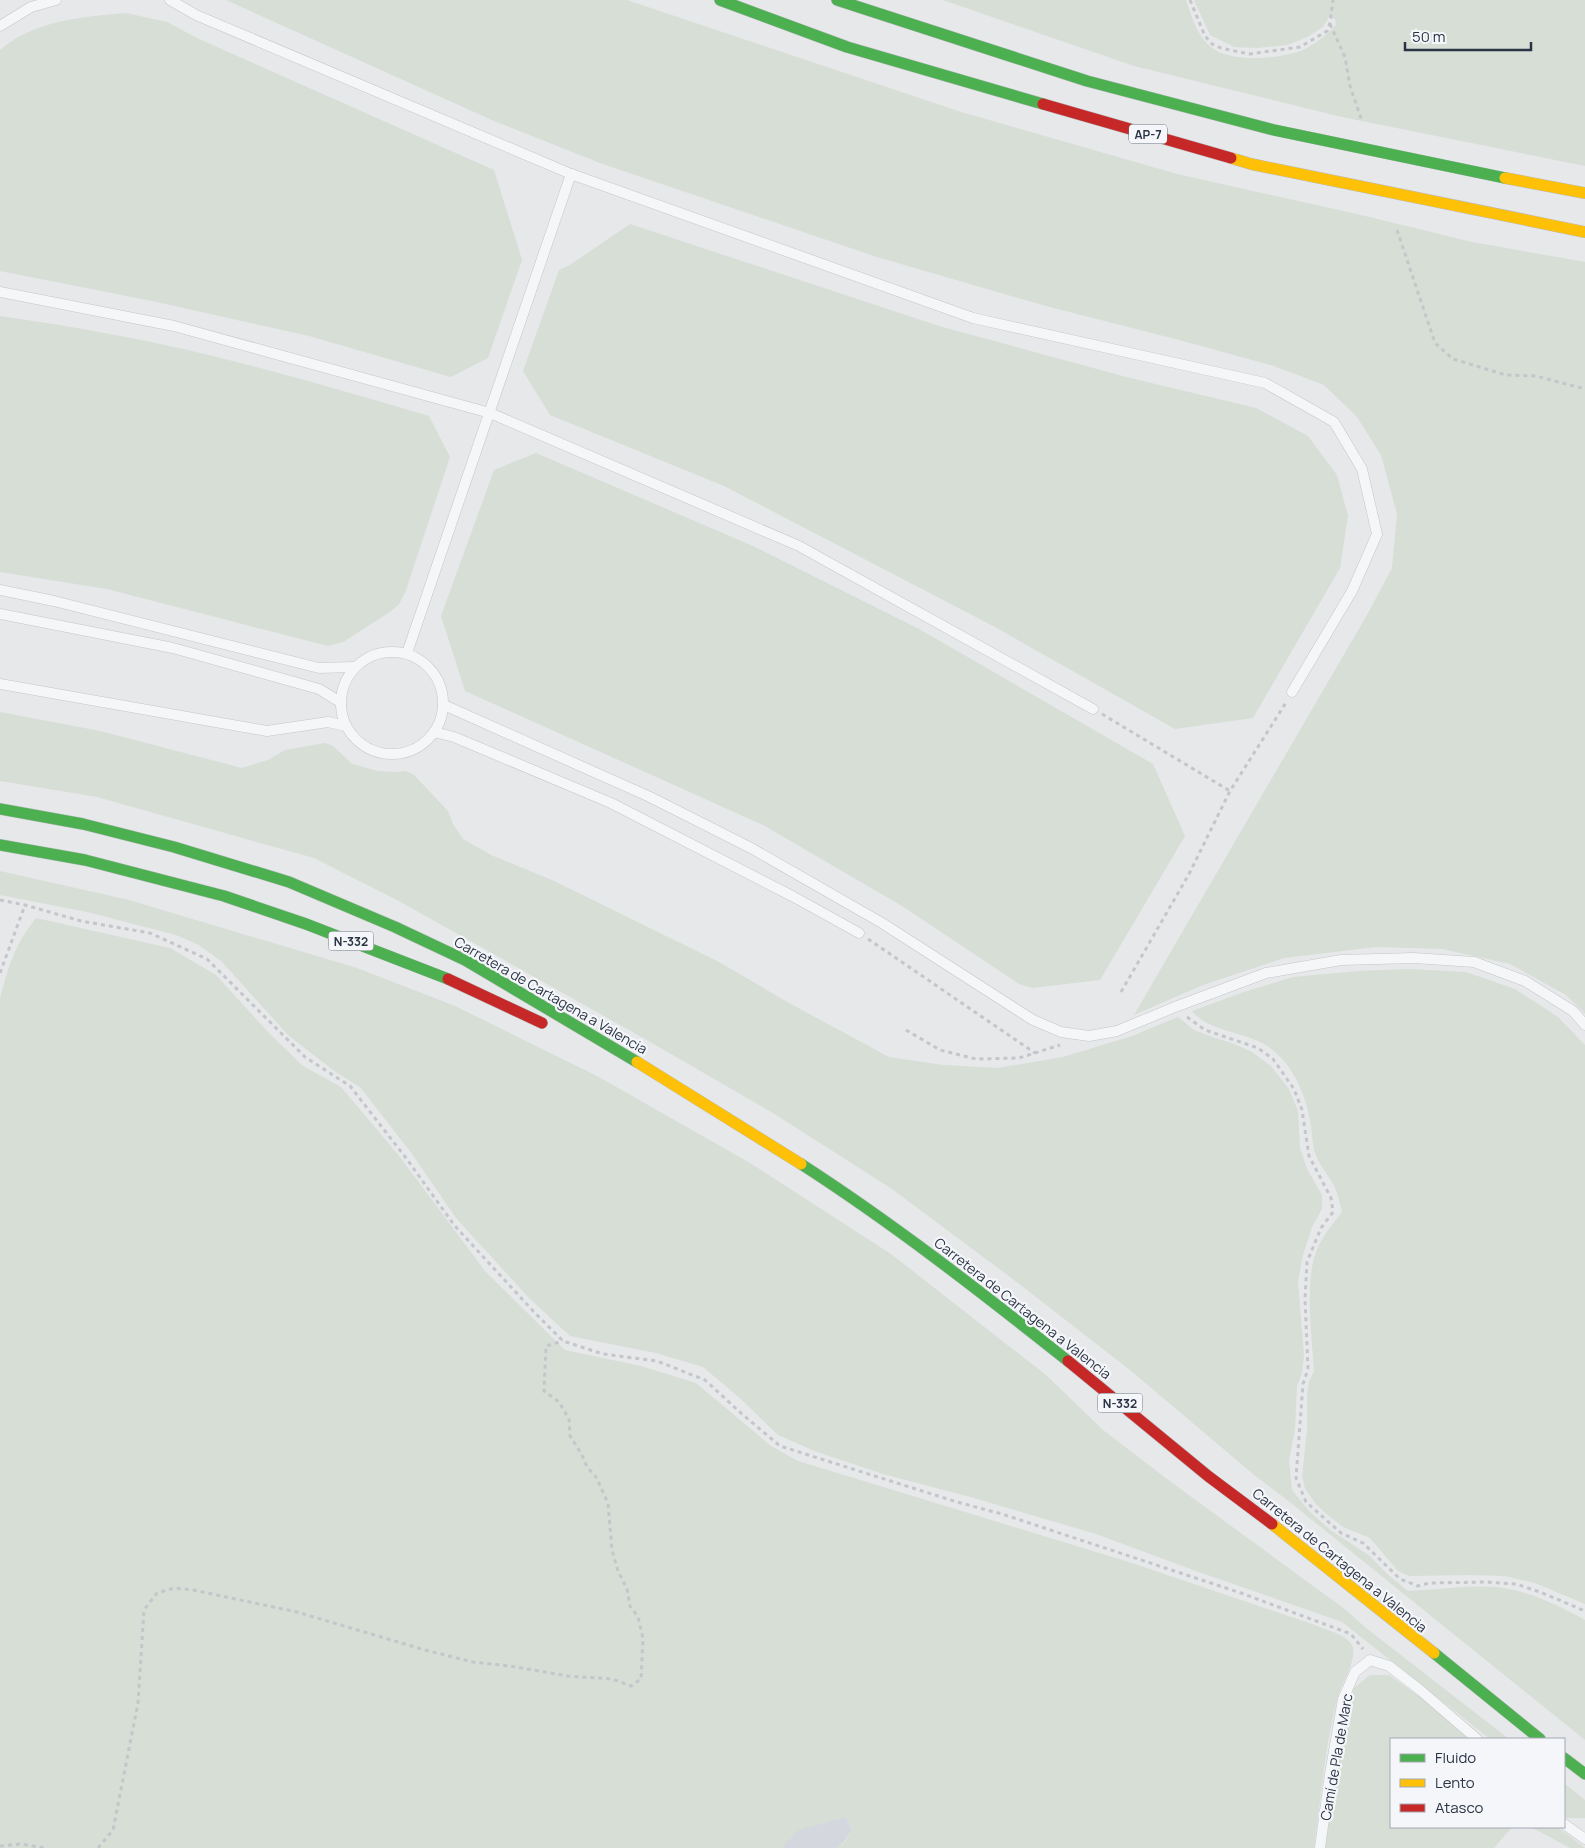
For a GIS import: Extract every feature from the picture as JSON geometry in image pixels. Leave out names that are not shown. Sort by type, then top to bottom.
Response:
[{"type":"highway","name":"AP-7","points":[[720,0],[847,47],[1251,164],[1585,232]]},
{"type":"highway","points":[[838,0],[1087,81],[1274,130],[1447,167],[1585,193]]},
{"type":"highway","name":"Carretera de Cartagena a Valencia","points":[[0,809],[83,824],[165,845],[289,882],[395,927],[465,960],[594,1035],[841,1190],[1004,1310],[1208,1476],[1306,1550],[1539,1738]]},
{"type":"highway","name":"Carretera de Cartagena a Valencia","points":[[3,846],[94,863],[161,879],[242,902],[443,976],[549,1027]]},
{"type":"highway","name":"Carretera de Cartagena a Valencia","points":[[576,1039],[683,1090]]},
{"type":"highway","points":[[1565,1759],[1585,1774]]},
{"type":"lane","points":[[0,26],[32,7],[56,0]]},
{"type":"lane","points":[[170,0],[196,15],[571,174],[973,318],[1265,383],[1334,422],[1362,469],[1377,534],[1352,591],[1292,692]]},
{"type":"lane","points":[[406,653],[571,174]]},
{"type":"lane","points":[[0,292],[174,326],[490,413],[799,546],[1093,709]]},
{"type":"lane","points":[[0,590],[54,601],[319,668],[354,667]]},
{"type":"lane","points":[[0,614],[173,648],[319,689],[340,702]]},
{"type":"lane","points":[[392,651],[406,653],[422,660],[434,672],[442,688],[444,704],[440,721],[426,742],[416,749],[400,754],[384,754],[368,748],[355,739],[346,726],[340,702],[342,690],[354,667],[365,658],[378,653],[392,651]]},
{"type":"lane","points":[[0,684],[267,731],[328,722],[346,726]]},
{"type":"lane","points":[[444,704],[650,797],[751,848],[882,922],[1033,1020],[1061,1032],[1089,1036],[1117,1031],[1266,973],[1342,960],[1414,958],[1474,962],[1525,981],[1573,1011],[1585,1025]]},
{"type":"lane","points":[[434,732],[454,737],[611,803],[794,897],[859,933]]},
{"type":"lane","points":[[1370,1660],[1388,1666],[1420,1690],[1476,1738]]},
{"type":"lane","name":"Camí de Pla de Marc","points":[[1320,1848],[1343,1699],[1355,1672],[1370,1660]]},
{"type":"lane","points":[[1565,1825],[1585,1839]]},
{"type":"path","points":[[1190,0],[1205,36],[1212,44],[1221,48],[1249,54],[1300,47],[1327,31],[1330,24],[1333,0]]},
{"type":"path","points":[[1330,24],[1345,57],[1350,86],[1362,121]]},
{"type":"path","points":[[1397,230],[1435,343],[1453,359],[1506,375],[1536,376],[1585,389]]},
{"type":"path","points":[[1121,992],[1188,874],[1230,791],[1292,692]]},
{"type":"path","points":[[1093,709],[1230,791]]},
{"type":"path","points":[[0,900],[81,921],[150,933],[207,959],[305,1057],[350,1086],[406,1158],[454,1225],[534,1312],[564,1341],[604,1354],[657,1361],[705,1380],[780,1446],[957,1502],[1002,1514],[1241,1593],[1351,1634],[1370,1660]]},
{"type":"path","points":[[0,973],[25,905]]},
{"type":"path","points":[[859,933],[1035,1052]]},
{"type":"path","points":[[1175,1007],[1205,1030],[1258,1048],[1273,1059],[1294,1089],[1302,1110],[1309,1156],[1331,1198],[1333,1212],[1321,1228],[1307,1262],[1305,1299],[1308,1369],[1303,1384],[1296,1478],[1306,1502],[1341,1533],[1363,1543],[1400,1579],[1418,1586],[1430,1583],[1486,1582],[1516,1584],[1585,1611]]},
{"type":"path","points":[[906,1030],[940,1050],[976,1059],[1019,1058],[1062,1044]]},
{"type":"path","points":[[98,1848],[113,1830],[138,1703],[144,1610],[157,1593],[174,1588],[194,1590],[297,1612],[425,1650],[473,1662],[568,1676],[612,1679],[631,1686],[641,1679],[643,1638],[638,1617],[630,1606],[627,1589],[618,1571],[612,1550],[608,1503],[596,1477],[587,1467],[581,1452],[570,1436],[569,1419],[559,1402],[544,1391],[546,1346],[564,1341]]},
{"type":"path","points":[[0,1846],[21,1844],[44,1848]]},
{"type":"shaded area","points":[[226,0],[627,0],[961,112],[1177,174],[1472,242],[1585,262],[1585,1014],[1566,995],[1510,964],[1442,949],[1376,947],[1284,958],[1203,985],[1134,1015],[1367,615],[1392,568],[1397,514],[1381,455],[1357,417],[1324,385],[1274,366],[1046,306],[877,257],[600,163],[494,121]]},
{"type":"shaded area","points":[[943,0],[1186,0],[1199,32],[1206,43],[1220,52],[1231,56],[1257,58],[1284,55],[1305,49],[1322,38],[1336,25],[1335,19],[1329,17],[1323,27],[1307,37],[1288,45],[1257,48],[1234,47],[1210,35],[1194,0],[1585,0],[1585,166],[1342,117],[1134,66]]},
{"type":"shaded area","points":[[126,13],[167,22],[199,39],[494,170],[522,260],[488,358],[451,377],[309,336],[152,301],[0,271],[0,50],[28,32],[44,26],[93,16]]},
{"type":"shaded area","points":[[630,224],[939,326],[1130,378],[1256,408],[1308,436],[1337,475],[1348,516],[1340,568],[1253,718],[1175,729],[995,627],[724,486],[550,415],[523,371],[559,270],[570,265]]},
{"type":"shaded area","points":[[0,316],[107,333],[187,350],[295,377],[429,416],[450,457],[405,593],[399,604],[390,612],[343,642],[328,646],[107,589],[0,572]]},
{"type":"shaded area","points":[[536,453],[753,546],[919,629],[1153,764],[1185,836],[1100,980],[1032,988],[1019,984],[902,906],[763,825],[465,691],[441,616],[494,470]]},
{"type":"shaded area","points":[[0,712],[100,731],[242,768],[268,760],[285,750],[325,743],[333,746],[352,764],[378,771],[406,771],[414,775],[448,811],[453,824],[463,839],[491,855],[552,880],[719,962],[789,1003],[889,1057],[943,1065],[998,1068],[1063,1057],[1132,1036],[1178,1017],[1194,1030],[1252,1052],[1271,1066],[1289,1089],[1298,1111],[1300,1148],[1307,1169],[1322,1195],[1322,1209],[1312,1227],[1303,1255],[1298,1281],[1304,1355],[1302,1373],[1297,1386],[1295,1429],[1289,1461],[1292,1490],[1311,1513],[1332,1531],[1370,1556],[1385,1572],[1408,1591],[1497,1587],[1529,1594],[1585,1620],[1585,1740],[1253,1474],[1130,1370],[892,1189],[773,1113],[645,1039],[397,900],[314,858],[97,797],[0,781]]},
{"type":"shaded area","points":[[0,871],[129,900],[357,968],[455,1006],[597,1076],[750,1163],[891,1254],[1046,1375],[1103,1430],[1346,1610],[1366,1628],[1508,1738],[1489,1738],[1342,1622],[1096,1534],[974,1498],[883,1474],[817,1452],[778,1435],[741,1399],[703,1367],[656,1353],[570,1336],[529,1298],[456,1218],[412,1154],[360,1087],[337,1073],[289,1036],[222,962],[199,945],[176,935],[87,912],[0,895]]},
{"type":"shaded area","points":[[36,918],[170,948],[216,975],[268,1032],[303,1066],[341,1087],[400,1157],[485,1271],[565,1350],[641,1366],[696,1383],[771,1446],[798,1461],[1132,1563],[1315,1625],[1345,1638],[1352,1645],[1353,1657],[1338,1696],[1330,1733],[1314,1848],[836,1848],[845,1842],[852,1830],[846,1817],[799,1830],[782,1848],[0,1848],[0,999],[17,947]]},
{"type":"shaded area","points":[[1409,969],[1466,972],[1515,989],[1558,1017],[1585,1045],[1585,1604],[1535,1583],[1505,1576],[1409,1576],[1398,1571],[1370,1538],[1343,1527],[1329,1516],[1316,1504],[1305,1489],[1302,1476],[1307,1431],[1307,1396],[1309,1382],[1314,1371],[1310,1282],[1315,1255],[1320,1243],[1342,1212],[1334,1186],[1316,1155],[1308,1109],[1300,1087],[1289,1067],[1273,1050],[1264,1044],[1216,1027],[1198,1017],[1192,1011],[1293,977],[1358,971]]},
{"type":"shaded area","points":[[1370,1675],[1389,1675],[1420,1697],[1467,1738],[1390,1738],[1390,1828],[1511,1828],[1494,1848],[1325,1848],[1342,1726],[1354,1688]]},
{"type":"shaded area","points":[[1565,1784],[1585,1800],[1585,1818],[1566,1818]]},
{"type":"shaded area","points":[[753,1787],[846,1817],[852,1830],[844,1842],[836,1848],[744,1848]]},
{"type":"shaded area","points":[[1533,1828],[1558,1828],[1585,1848],[1570,1848]]},
{"type":"traffic: fast","points":[[720,0],[847,47],[1043,104]]},
{"type":"traffic: fast","points":[[837,0],[1087,81],[1274,130],[1505,178]]},
{"type":"traffic: fast","points":[[0,809],[83,824],[174,847],[289,882],[395,927],[465,960],[637,1062]]},
{"type":"traffic: fast","points":[[0,845],[85,860],[224,896],[306,924],[448,979]]},
{"type":"traffic: fast","points":[[801,1164],[836,1187],[970,1284],[1068,1361]]},
{"type":"traffic: fast","points":[[1434,1653],[1539,1738]]},
{"type":"traffic: fast","points":[[1565,1759],[1585,1774]]},
{"type":"traffic: slow","points":[[1231,158],[1251,164],[1585,232]]},
{"type":"traffic: slow","points":[[1505,178],[1585,193]]},
{"type":"traffic: slow","points":[[637,1062],[801,1164]]},
{"type":"traffic: slow","points":[[1272,1524],[1434,1653]]},
{"type":"traffic: jam","points":[[1043,104],[1231,158]]},
{"type":"traffic: jam","points":[[448,979],[542,1023]]},
{"type":"traffic: jam","points":[[1068,1361],[1208,1476],[1272,1524]]}]
